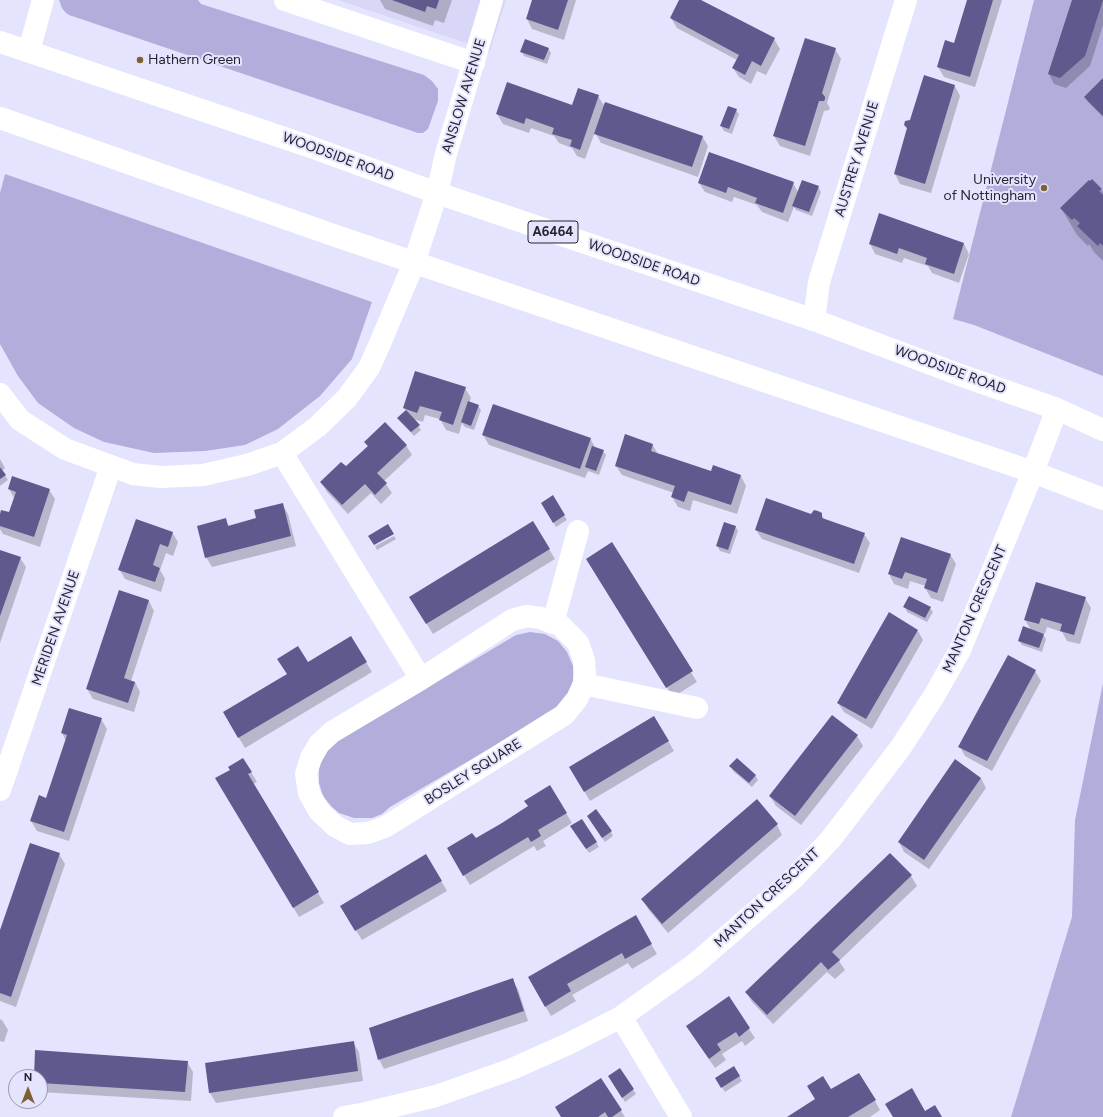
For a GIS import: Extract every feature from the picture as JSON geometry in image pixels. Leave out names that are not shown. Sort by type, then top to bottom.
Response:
[{"type":"street","points":[[29,51],[43,0]]},
{"type":"street","points":[[285,0],[474,63]]},
{"type":"street","name":"ANSLOW AVENUE","points":[[414,262],[437,193],[446,154],[492,0]]},
{"type":"street","name":"AUSTREY AVENUE","points":[[814,320],[819,282],[906,0]]},
{"type":"street","name":"WOODSIDE ROAD","points":[[0,42],[308,146],[437,193],[814,320],[960,375],[1057,409],[1103,430]]},
{"type":"street","points":[[1,121],[1033,472],[1103,499]]},
{"type":"street","points":[[0,394],[20,420],[65,449],[133,474],[161,477],[203,475],[247,465],[282,453],[317,427],[347,398],[369,368],[414,262]]},
{"type":"street","name":"MANTON CRESCENT","points":[[344,1117],[436,1096],[512,1069],[568,1044],[621,1017],[695,964],[793,879],[830,840],[901,747],[934,696],[960,650],[1033,472],[1057,409]]},
{"type":"street","points":[[282,453],[421,679]]},
{"type":"street","name":"MERIDEN AVENUE","points":[[0,790],[111,466]]},
{"type":"street","points":[[553,623],[578,531]]},
{"type":"street","name":"BOSLEY SQUARE","points":[[527,616],[540,618],[559,624],[578,643],[584,660],[585,673],[584,684],[577,700],[564,715],[385,827],[368,833],[350,834],[335,826],[320,810],[309,793],[306,774],[311,758],[319,744],[332,732],[421,679],[512,620],[527,616]]},
{"type":"street","points":[[584,684],[697,708]]},
{"type":"street","points":[[621,1017],[681,1117]]},
{"type":"shaded area","points":[[59,0],[198,0],[201,4],[424,75],[432,81],[438,89],[438,101],[428,129],[423,133],[418,133],[69,15],[62,8]]},
{"type":"shaded area","points":[[338,0],[506,0],[490,51]]},
{"type":"shaded area","name":"University of Nottingham","points":[[1034,0],[1103,0],[1103,376],[974,325],[953,319]]},
{"type":"shaded area","points":[[5,174],[372,302],[352,359],[320,396],[278,429],[245,445],[205,451],[154,453],[104,442],[74,428],[38,403],[18,376],[0,344],[0,193]]},
{"type":"shaded area","points":[[530,632],[545,634],[558,641],[567,652],[573,666],[573,680],[569,694],[552,712],[390,807],[382,814],[372,818],[354,818],[339,813],[332,807],[323,796],[319,783],[319,767],[328,750],[336,742],[516,635]]},
{"type":"shaded area","points":[[1103,683],[1103,1117],[1011,1117],[1072,917],[1075,820]]},
{"type":"building","points":[[392,0],[439,0],[436,9],[427,6],[425,12]]},
{"type":"building","points":[[532,0],[568,0],[558,30],[526,19]]},
{"type":"building","points":[[679,0],[701,0],[775,38],[761,66],[752,61],[745,75],[732,68],[739,55],[670,18]]},
{"type":"building","points":[[967,0],[993,0],[970,77],[937,67],[945,40],[954,43]]},
{"type":"building","points":[[1072,0],[1103,0],[1085,56],[1060,78],[1048,74]]},
{"type":"building","points":[[805,38],[836,48],[822,93],[825,99],[824,101],[819,101],[805,146],[773,136]]},
{"type":"building","points":[[525,39],[549,48],[544,60],[520,52]]},
{"type":"building","points":[[924,75],[955,85],[925,184],[894,174],[907,128],[904,125],[905,121],[910,120]]},
{"type":"building","points":[[1103,78],[1103,116],[1084,97]]},
{"type":"building","points":[[507,82],[572,105],[578,88],[599,95],[580,150],[570,146],[572,140],[552,134],[554,128],[526,118],[524,124],[496,114]]},
{"type":"building","points":[[605,102],[703,136],[692,167],[594,134]]},
{"type":"building","points":[[728,106],[737,109],[729,129],[720,126]]},
{"type":"building","points":[[709,152],[794,182],[783,213],[755,203],[757,198],[728,187],[726,193],[698,183]]},
{"type":"building","points":[[1092,179],[1102,189],[1099,191],[1103,195],[1103,246],[1100,243],[1098,246],[1077,226],[1080,223],[1074,218],[1072,220],[1060,208],[1089,180],[1090,181]]},
{"type":"building","points":[[802,180],[819,186],[809,212],[792,206]]},
{"type":"building","points":[[879,213],[964,243],[954,274],[925,264],[927,258],[899,248],[897,254],[869,244]]},
{"type":"building","points":[[415,371],[466,387],[453,425],[439,420],[442,412],[420,406],[417,413],[403,408]]},
{"type":"building","points":[[468,401],[479,405],[471,426],[461,422]]},
{"type":"building","points":[[493,404],[591,438],[580,469],[482,435]]},
{"type":"building","points":[[406,410],[420,425],[411,432],[397,418]]},
{"type":"building","points":[[385,422],[407,445],[377,473],[387,483],[375,495],[365,484],[342,505],[320,482],[341,462],[346,466],[368,446],[364,442]]},
{"type":"building","points":[[625,434],[653,444],[651,451],[711,471],[713,465],[741,475],[731,505],[688,491],[684,502],[671,497],[675,486],[615,466]]},
{"type":"building","points":[[592,446],[604,450],[596,471],[585,467]]},
{"type":"building","points":[[0,467],[6,475],[0,479]]},
{"type":"building","points":[[12,476],[50,489],[34,537],[0,526],[1,510],[9,512],[16,492],[8,489]]},
{"type":"building","points":[[553,495],[565,515],[553,523],[541,503]]},
{"type":"building","points":[[766,498],[811,514],[814,510],[818,511],[822,513],[822,518],[865,533],[854,564],[755,530]]},
{"type":"building","points":[[283,503],[291,536],[205,558],[197,526],[226,518],[228,526],[256,518],[254,510]]},
{"type":"building","points":[[136,519],[173,532],[168,547],[160,544],[153,565],[160,568],[155,582],[118,570]]},
{"type":"building","points":[[533,521],[550,549],[426,624],[409,597]]},
{"type":"building","points":[[724,522],[736,526],[728,550],[716,546]]},
{"type":"building","points":[[388,524],[394,534],[374,545],[368,536]]},
{"type":"building","points":[[901,537],[951,554],[937,593],[924,588],[927,579],[905,572],[902,579],[888,574]]},
{"type":"building","points":[[612,542],[693,671],[666,688],[586,559]]},
{"type":"building","points":[[0,550],[21,557],[0,616]]},
{"type":"building","points":[[1036,582],[1086,597],[1074,635],[1060,631],[1062,624],[1041,618],[1039,624],[1024,620]]},
{"type":"building","points":[[119,590],[149,600],[124,678],[135,682],[128,703],[86,689]]},
{"type":"building","points":[[909,596],[931,607],[925,618],[903,607]]},
{"type":"building","points":[[889,612],[918,630],[866,719],[837,703]]},
{"type":"building","points":[[1023,626],[1044,634],[1039,648],[1018,641]]},
{"type":"building","points":[[351,636],[367,662],[238,738],[223,712],[287,674],[277,659],[298,646],[308,662]]},
{"type":"building","points":[[1008,655],[1036,670],[987,761],[958,747]]},
{"type":"building","points":[[69,708],[102,718],[64,832],[30,821],[39,795],[46,798],[67,735],[61,733]]},
{"type":"building","points":[[832,715],[858,735],[795,816],[769,796]]},
{"type":"building","points":[[654,716],[669,741],[584,792],[569,767]]},
{"type":"building","points":[[243,758],[252,772],[248,774],[319,892],[293,908],[215,778],[230,770],[228,767]]},
{"type":"building","points":[[737,758],[756,775],[749,783],[729,766]]},
{"type":"building","points":[[955,759],[981,778],[924,860],[898,842]]},
{"type":"building","points":[[550,785],[567,813],[538,830],[541,836],[531,842],[528,837],[463,876],[447,848],[472,833],[476,838],[502,823],[528,806],[524,801]]},
{"type":"building","points":[[757,799],[778,824],[662,924],[641,899]]},
{"type":"building","points":[[596,809],[612,831],[602,838],[587,816]]},
{"type":"building","points":[[582,819],[597,842],[586,849],[570,826]]},
{"type":"building","points":[[30,843],[60,853],[11,997],[0,993],[0,930]]},
{"type":"building","points":[[890,853],[912,875],[832,952],[840,960],[828,970],[821,962],[767,1015],[745,992]]},
{"type":"building","points":[[426,854],[442,881],[355,931],[340,906]]},
{"type":"building","points":[[636,915],[652,944],[625,959],[622,953],[567,984],[571,991],[545,1007],[528,977]]},
{"type":"building","points":[[513,978],[524,1011],[378,1060],[369,1028]]},
{"type":"building","points":[[729,996],[750,1028],[739,1037],[736,1032],[717,1044],[721,1050],[709,1059],[686,1026]]},
{"type":"building","points":[[354,1041],[358,1071],[209,1093],[205,1063]]},
{"type":"building","points":[[35,1050],[188,1061],[185,1092],[48,1083],[48,1069],[34,1069]]},
{"type":"building","points":[[734,1066],[740,1076],[721,1088],[715,1078]]},
{"type":"building","points":[[620,1068],[634,1089],[622,1098],[608,1076]]},
{"type":"building","points":[[859,1073],[876,1100],[848,1117],[787,1117],[815,1099],[807,1086],[823,1076],[831,1089]]},
{"type":"building","points":[[601,1078],[622,1110],[612,1117],[608,1117],[605,1112],[598,1117],[561,1117],[555,1107]]},
{"type":"building","points":[[912,1088],[925,1111],[935,1105],[942,1117],[893,1117],[885,1104]]},
{"type":"place","name":"Hathern Green","points":[[140,60]]},
{"type":"place","name":"University of Nottingham","points":[[1044,188]]}]
